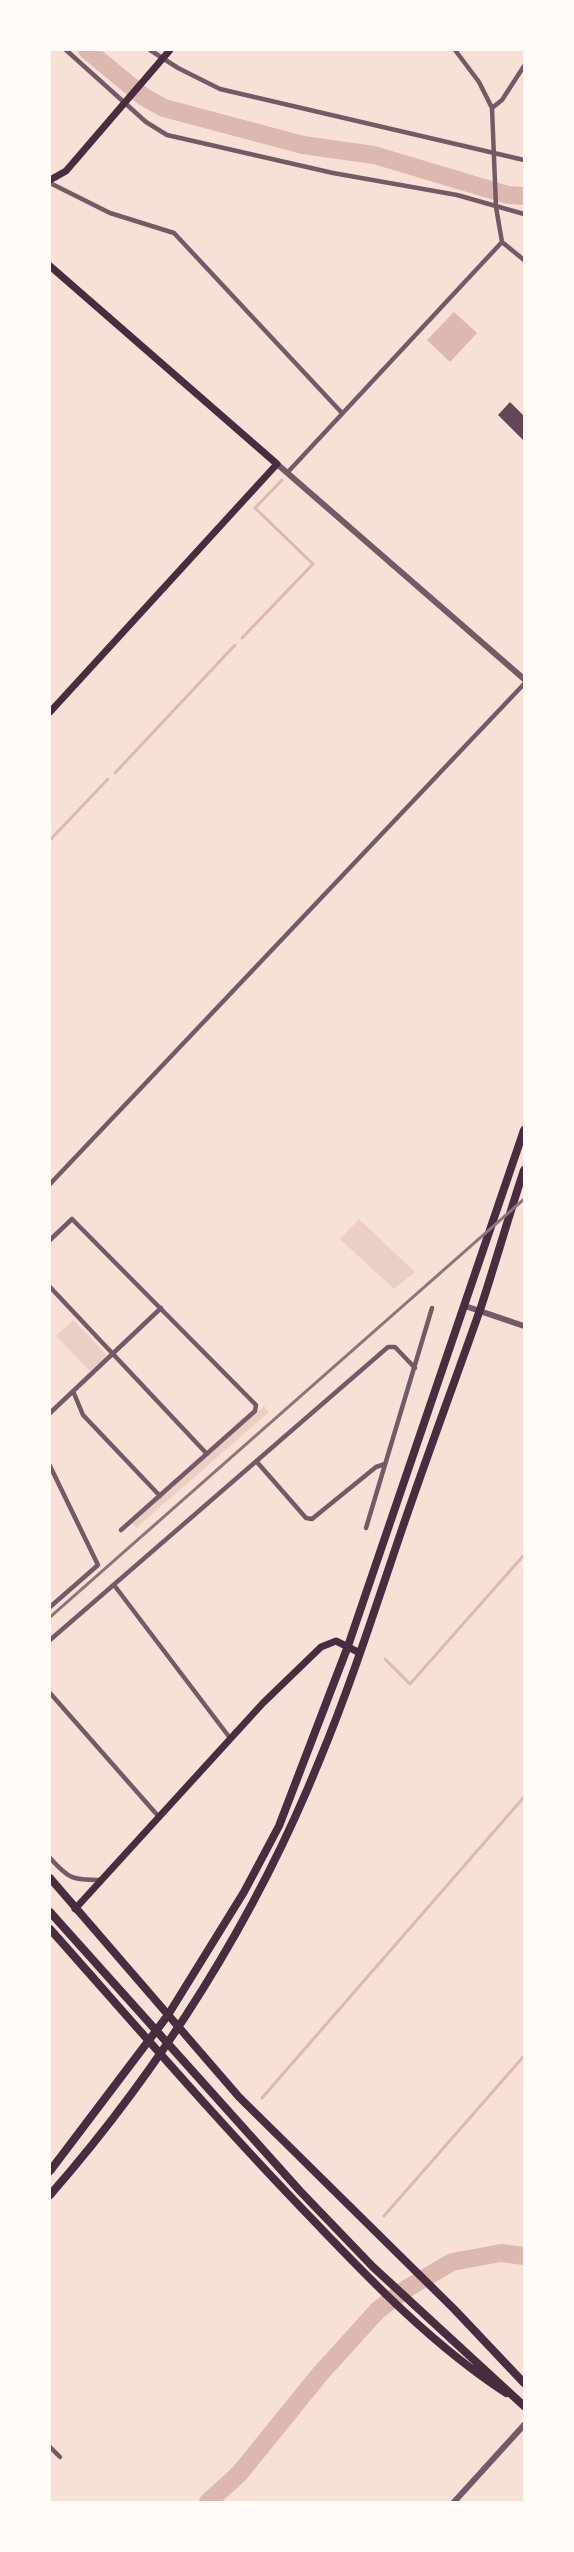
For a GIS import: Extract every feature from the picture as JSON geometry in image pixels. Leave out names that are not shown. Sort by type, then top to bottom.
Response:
[{"type":"highway","points":[[50,2171],[150,2042],[168,2015],[244,1892],[279,1826],[348,1646],[465,1306],[480,1255],[525,1130]]},
{"type":"highway","points":[[50,2195],[88,2151],[178,2027],[254,1899],[288,1831],[320,1760],[360,1653],[479,1311],[525,1170]]},
{"type":"main road","points":[[50,182],[66,171],[170,50]]},
{"type":"main road","points":[[50,266],[277,464],[50,712]]},
{"type":"main road","points":[[75,1909],[230,1738],[321,1647],[336,1641],[360,1653]]},
{"type":"main road","points":[[50,1878],[239,2097],[525,2383]]},
{"type":"main road","points":[[50,1912],[300,2192],[373,2267],[525,2406]]},
{"type":"main road","points":[[51,1933],[240,2144],[350,2258],[478,2375],[525,2406]]},
{"type":"street","points":[[66,50],[126,101],[146,122],[167,135],[333,173],[457,195],[496,204],[525,214]]},
{"type":"street","points":[[150,50],[160,61],[220,90],[494,155],[525,160]]},
{"type":"street","points":[[455,50],[479,82],[492,108],[496,204],[502,242],[525,260]]},
{"type":"street","points":[[492,108],[502,100],[525,66]]},
{"type":"street","points":[[50,182],[110,213],[174,233],[342,413]]},
{"type":"street","points":[[287,473],[502,242]]},
{"type":"street","points":[[277,464],[525,679]]},
{"type":"street","points":[[50,1184],[525,684]]},
{"type":"street","points":[[50,1240],[72,1219],[256,1405],[255,1411],[121,1530]]},
{"type":"street","points":[[50,1287],[207,1454]]},
{"type":"street","points":[[465,1306],[525,1326]]},
{"type":"street","points":[[50,1413],[161,1308]]},
{"type":"street","points":[[366,1528],[432,1308]]},
{"type":"street","points":[[50,1640],[198,1509],[257,1462],[388,1347],[395,1347],[415,1368]]},
{"type":"street","points":[[74,1391],[83,1415],[160,1496]]},
{"type":"street","points":[[257,1462],[306,1518],[312,1520],[376,1467],[385,1464]]},
{"type":"street","points":[[50,1466],[98,1565],[50,1607]]},
{"type":"street","points":[[114,1585],[230,1738]]},
{"type":"street","points":[[50,1693],[159,1816]]},
{"type":"street","points":[[50,1858],[66,1876],[74,1880],[100,1880]]},
{"type":"street","points":[[454,2502],[524,2425]]},
{"type":"street","points":[[50,2447],[60,2457]]},
{"type":"shaded area","points":[[454,312],[477,333],[450,362],[427,340]]},
{"type":"shaded area","points":[[359,1219],[415,1272],[394,1289],[340,1239]]},
{"type":"shaded area","points":[[73,1320],[107,1355],[90,1371],[56,1336]]},
{"type":"shaded area","points":[[264,1406],[269,1412],[136,1528],[132,1523]]},
{"type":"building","points":[[510,402],[524,416],[524,441],[498,415]]},
{"type":"waterway","points":[[87,50],[144,97],[164,108],[303,145],[374,155],[508,195],[524,196]]},
{"type":"waterway","points":[[242,638],[313,564],[255,508],[282,480]]},
{"type":"waterway","points":[[115,773],[235,645]]},
{"type":"waterway","points":[[50,840],[108,779]]},
{"type":"waterway","points":[[385,1659],[410,1684],[524,1555]]},
{"type":"waterway","points":[[262,2098],[524,1797]]},
{"type":"waterway","points":[[384,2216],[524,2056]]},
{"type":"waterway","points":[[208,2502],[239,2474],[320,2374],[378,2310],[406,2289],[452,2262],[501,2253],[524,2256]]},
{"type":"railway","points":[[50,1617],[524,1199]]}]
